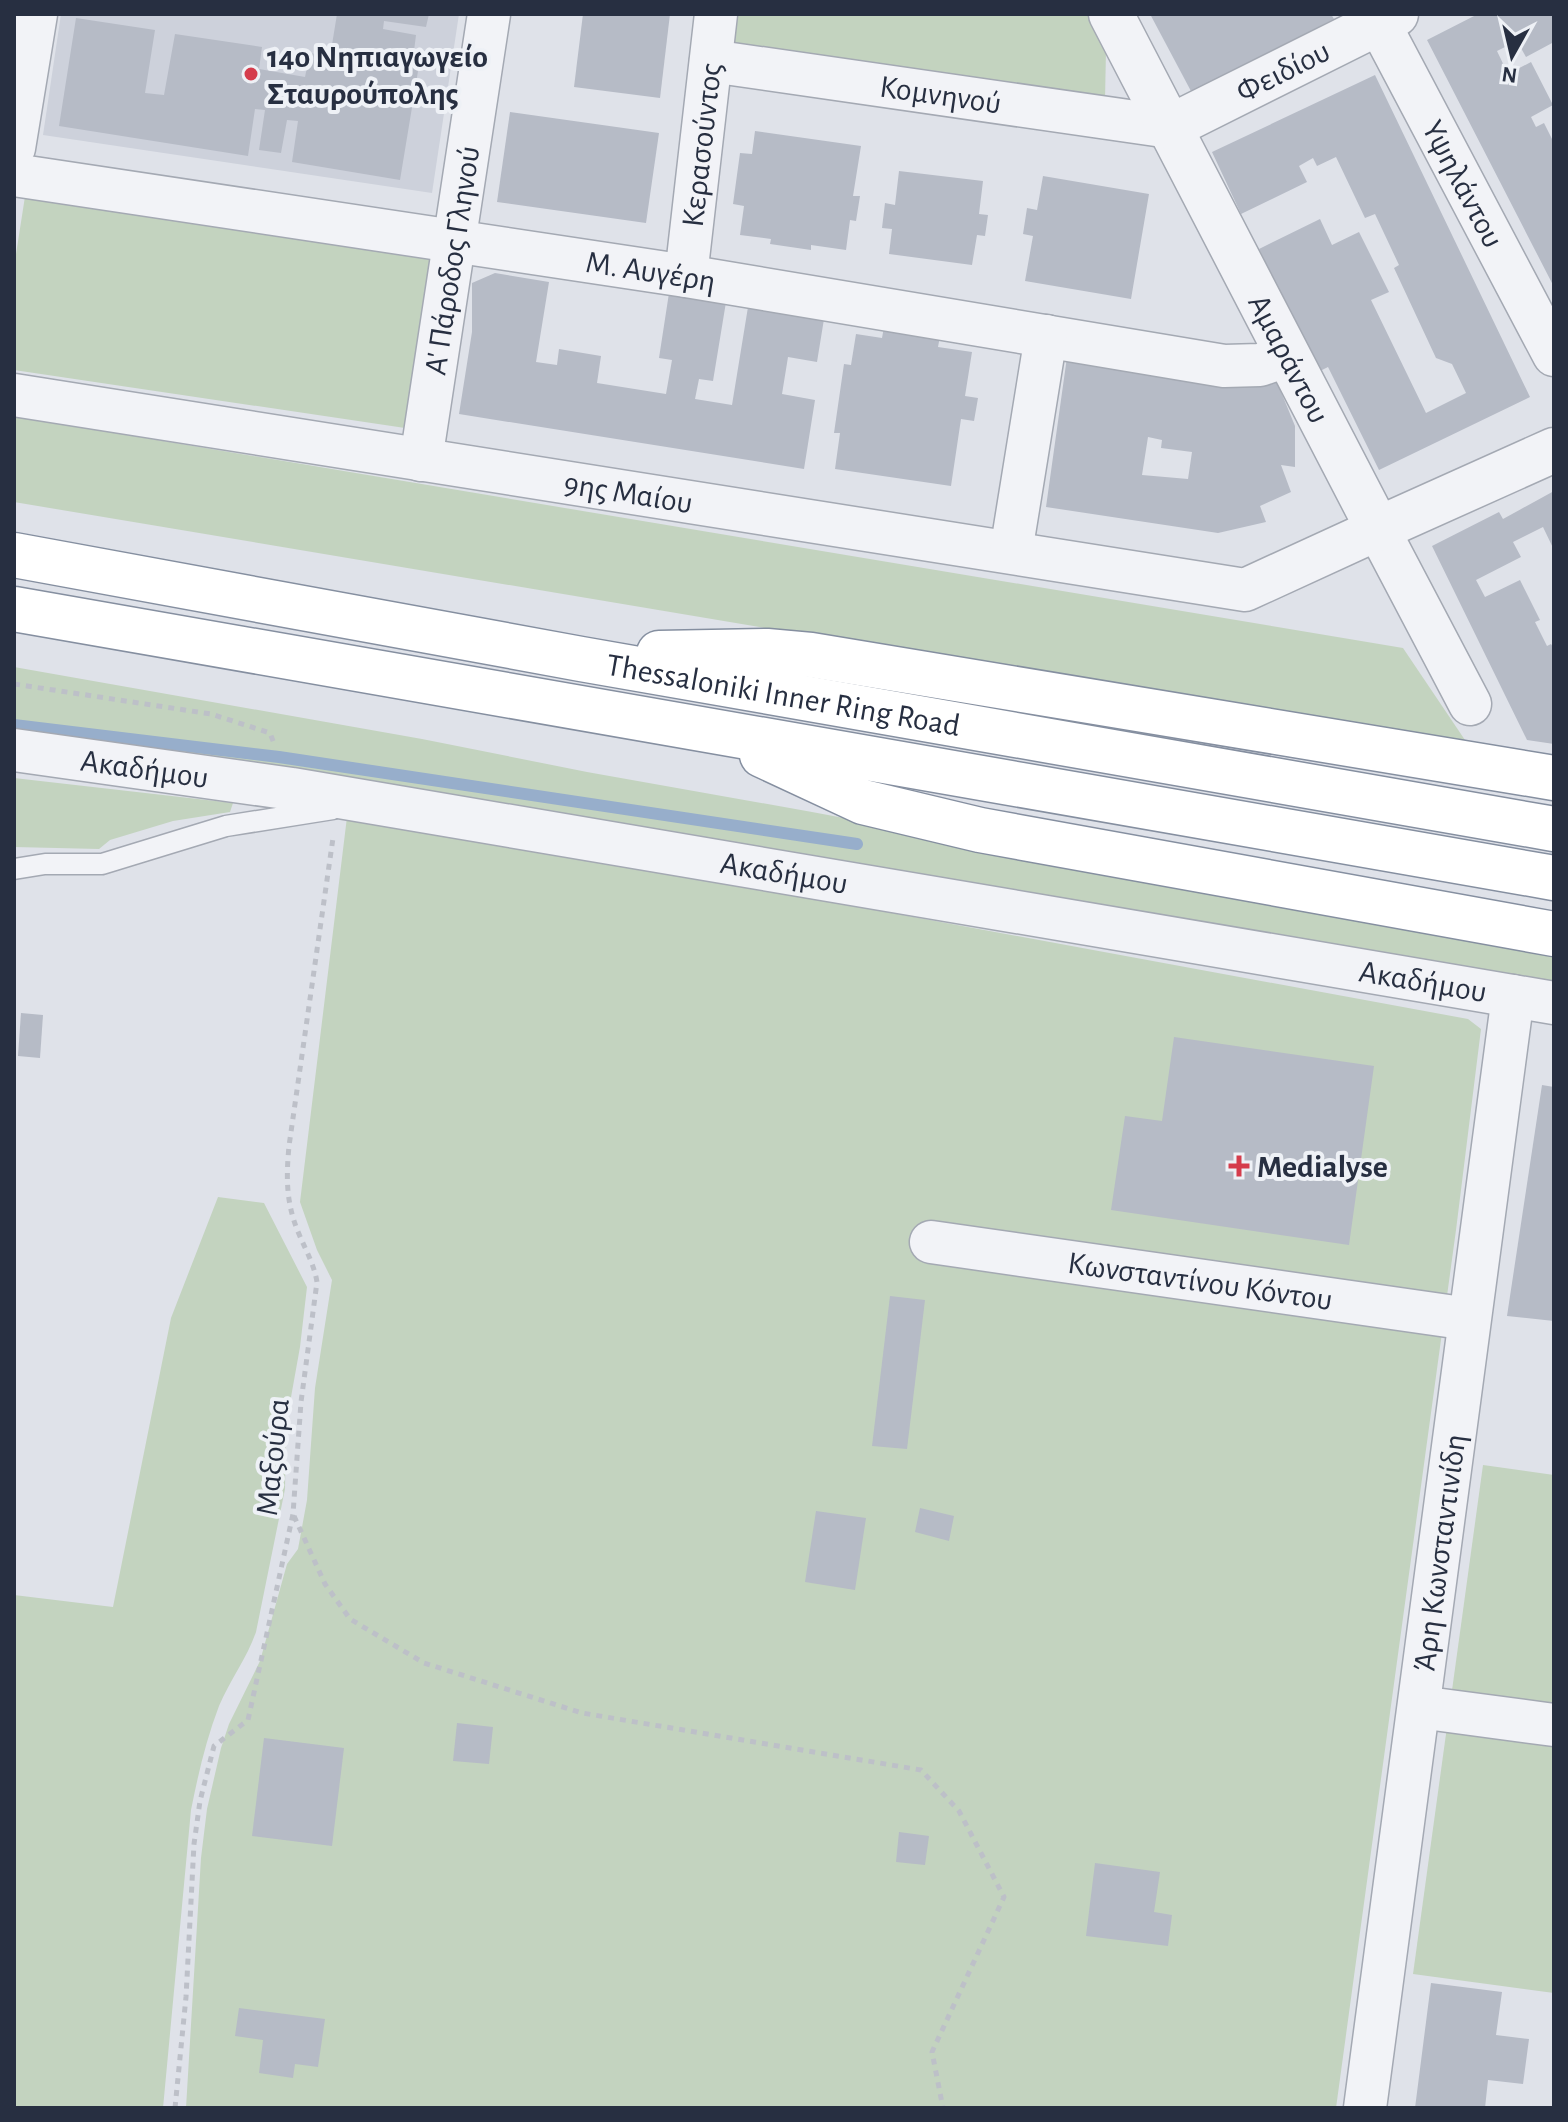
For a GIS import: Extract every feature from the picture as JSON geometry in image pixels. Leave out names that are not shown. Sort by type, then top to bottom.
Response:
[{"type":"highway","name":"Thessaloniki Inner Ring Road","points":[[14,555],[581,659],[1554,829]]},
{"type":"highway","name":"Thessaloniki Inner Ring Road","points":[[14,609],[1554,878]]},
{"type":"highway","points":[[581,659],[767,651],[811,655],[1554,778]]},
{"type":"highway","points":[[716,733],[863,802],[980,830],[1554,934]]},
{"type":"street","points":[[14,148],[36,14]]},
{"type":"street","name":"Α' Πάροδος Γληνού","points":[[421,460],[489,14]]},
{"type":"street","name":"Κερασούντος","points":[[686,276],[716,14]]},
{"type":"street","name":"Αμαράντου","points":[[1111,14],[1286,356],[1470,704]]},
{"type":"street","name":"Φειδίου","points":[[1170,127],[1383,17]]},
{"type":"street","name":"Υψηλάντου","points":[[1383,17],[1554,355]]},
{"type":"street","name":"Κομνηνού","points":[[711,61],[1170,127]]},
{"type":"street","name":"Μ. Αυγέρη","points":[[14,175],[686,276],[1224,366],[1260,365],[1286,356]]},
{"type":"street","points":[[1011,552],[1046,336]]},
{"type":"street","name":"9ης Μαίου","points":[[14,395],[1245,590],[1378,529]]},
{"type":"street","points":[[1378,529],[1554,450]]},
{"type":"street","name":"Ακαδήμου","points":[[14,750],[292,789],[1554,1003]]},
{"type":"street","name":"Άρη Κωνσταντινίδη","points":[[1365,2108],[1513,996]]},
{"type":"street","name":"Κωνσταντίνου Κόντου","points":[[931,1242],[1469,1319]]},
{"type":"street","points":[[1419,1707],[1554,1725]]},
{"type":"lane","points":[[14,869],[45,864],[102,864],[226,826],[337,808]]},
{"type":"path","points":[[14,684],[211,714],[270,733],[292,789]]},
{"type":"path","name":"Μαξούρα","points":[[175,2108],[186,1997],[194,1844],[200,1801],[214,1746],[248,1720],[293,1514],[301,1402],[317,1282],[314,1264],[295,1223],[286,1186],[337,808]]},
{"type":"path","points":[[293,1514],[325,1584],[350,1619],[424,1663],[582,1713],[921,1770],[959,1811],[1004,1897],[932,2052],[943,2108]]},
{"type":"shaded area","name":"14ο Νηπιαγωγείο Σταυρούπολης","points":[[61,14],[459,14],[432,193],[43,135]]},
{"type":"green space","points":[[736,14],[1087,14],[1106,50],[1105,100],[733,47]]},
{"type":"green space","points":[[26,190],[431,250],[405,428],[14,370],[14,267]]},
{"type":"green space","points":[[14,416],[1403,648],[1469,746],[14,502]]},
{"type":"green space","points":[[14,667],[422,739],[1554,952],[1554,991],[14,732]]},
{"type":"green space","points":[[14,778],[233,803],[230,812],[173,821],[110,840],[99,849],[14,847]]},
{"type":"green space","points":[[347,817],[561,852],[1468,1019],[1481,1029],[1336,2108],[186,2108],[201,1858],[207,1809],[229,1724],[260,1661],[287,1564],[298,1549],[307,1500],[315,1388],[332,1280],[317,1250],[300,1202]]},
{"type":"green space","points":[[218,1197],[264,1203],[307,1287],[286,1425],[285,1489],[256,1632],[219,1706],[191,1810],[163,2108],[14,2108],[14,1595],[113,1607],[171,1318]]},
{"type":"green space","points":[[1483,1465],[1554,1475],[1554,1993],[1413,1974]]},
{"type":"building","name":"14ο Νηπιαγωγείο Σταυρούπολης","points":[[337,14],[429,14],[426,27],[384,21],[383,29],[416,35],[413,59],[381,54],[381,58],[419,65],[400,180],[292,162],[298,121],[287,120],[281,153],[259,150],[265,110],[255,109],[248,156],[59,126],[76,18],[155,30],[145,93],[164,95],[175,34],[262,47],[259,69],[305,77],[310,53],[330,57]]},
{"type":"building","points":[[583,14],[670,14],[660,98],[574,87]]},
{"type":"building","points":[[1150,14],[1331,14],[1334,19],[1192,93]]},
{"type":"building","points":[[1478,14],[1554,14],[1554,42],[1526,57],[1517,41],[1497,51],[1508,74],[1531,62],[1553,105],[1531,117],[1536,127],[1544,123],[1554,143],[1554,287],[1427,40]]},
{"type":"building","points":[[1375,75],[1530,397],[1379,470],[1328,367],[1318,372],[1259,249],[1320,219],[1332,245],[1359,232],[1389,292],[1371,300],[1426,413],[1466,393],[1452,364],[1436,358],[1394,268],[1399,265],[1375,214],[1365,218],[1336,157],[1317,166],[1313,158],[1299,166],[1307,182],[1241,214],[1212,152]]},
{"type":"building","points":[[510,112],[659,133],[646,223],[497,202]]},
{"type":"building","points":[[755,131],[861,146],[853,196],[860,196],[856,221],[850,220],[846,250],[811,245],[811,250],[770,244],[771,239],[740,235],[744,206],[733,204],[740,153],[752,154]]},
{"type":"building","points":[[899,171],[983,181],[979,214],[988,215],[985,236],[977,235],[972,265],[889,254],[892,229],[882,228],[885,203],[895,205]]},
{"type":"building","points":[[1043,176],[1149,194],[1131,299],[1025,281],[1033,236],[1023,234],[1027,208],[1037,210]]},
{"type":"building","points":[[495,273],[549,282],[536,362],[557,365],[559,349],[601,356],[597,383],[666,394],[672,360],[659,358],[669,293],[726,302],[713,381],[699,379],[695,399],[732,405],[748,307],[824,319],[817,362],[788,357],[782,394],[815,400],[804,469],[459,414],[472,332],[472,283]]},
{"type":"building","points":[[884,327],[940,336],[938,347],[972,352],[965,396],[978,398],[974,421],[961,419],[951,486],[835,469],[840,433],[834,433],[844,364],[851,365],[856,334],[882,338]]},
{"type":"building","points":[[1067,357],[1233,380],[1277,382],[1295,426],[1295,467],[1281,465],[1291,492],[1260,506],[1266,522],[1218,533],[1046,507]],"holes":[[[1148,437],[1162,440],[1161,448],[1192,452],[1188,479],[1142,475]]]},
{"type":"building","points":[[1554,491],[1554,550],[1543,527],[1513,542],[1521,557],[1476,580],[1485,597],[1520,580],[1540,620],[1535,622],[1547,646],[1551,644],[1554,649],[1554,744],[1527,740],[1432,546],[1499,512],[1503,519]]},
{"type":"building","points":[[21,1013],[43,1015],[40,1058],[18,1056]]},
{"type":"building","name":"Medialyse","points":[[1174,1037],[1374,1066],[1349,1245],[1111,1210],[1125,1116],[1162,1121]]},
{"type":"building","points":[[1542,1085],[1554,1087],[1554,1321],[1507,1316]]},
{"type":"building","points":[[890,1296],[925,1300],[907,1449],[872,1446]]},
{"type":"building","points":[[920,1508],[954,1516],[949,1541],[915,1532]]},
{"type":"building","points":[[816,1511],[866,1518],[855,1590],[805,1582]]},
{"type":"building","points":[[457,1723],[493,1727],[489,1764],[453,1761]]},
{"type":"building","points":[[264,1738],[344,1748],[332,1846],[252,1836]]},
{"type":"building","points":[[899,1832],[929,1836],[925,1865],[896,1862]]},
{"type":"building","points":[[1095,1863],[1160,1872],[1154,1912],[1172,1915],[1168,1946],[1086,1936]]},
{"type":"building","points":[[1431,1983],[1502,1992],[1496,2035],[1529,2039],[1523,2084],[1488,2080],[1485,2108],[1415,2108]]},
{"type":"building","points":[[239,2008],[325,2019],[318,2067],[295,2064],[293,2078],[259,2073],[263,2040],[235,2036]]},
{"type":"waterway","points":[[14,725],[279,757],[857,844]]},
{"type":"place","name":"14ο Νηπιαγωγείο Σταυρούπολης","points":[[251,74]]},
{"type":"place","name":"Medialyse","points":[[1239,1166]]}]
